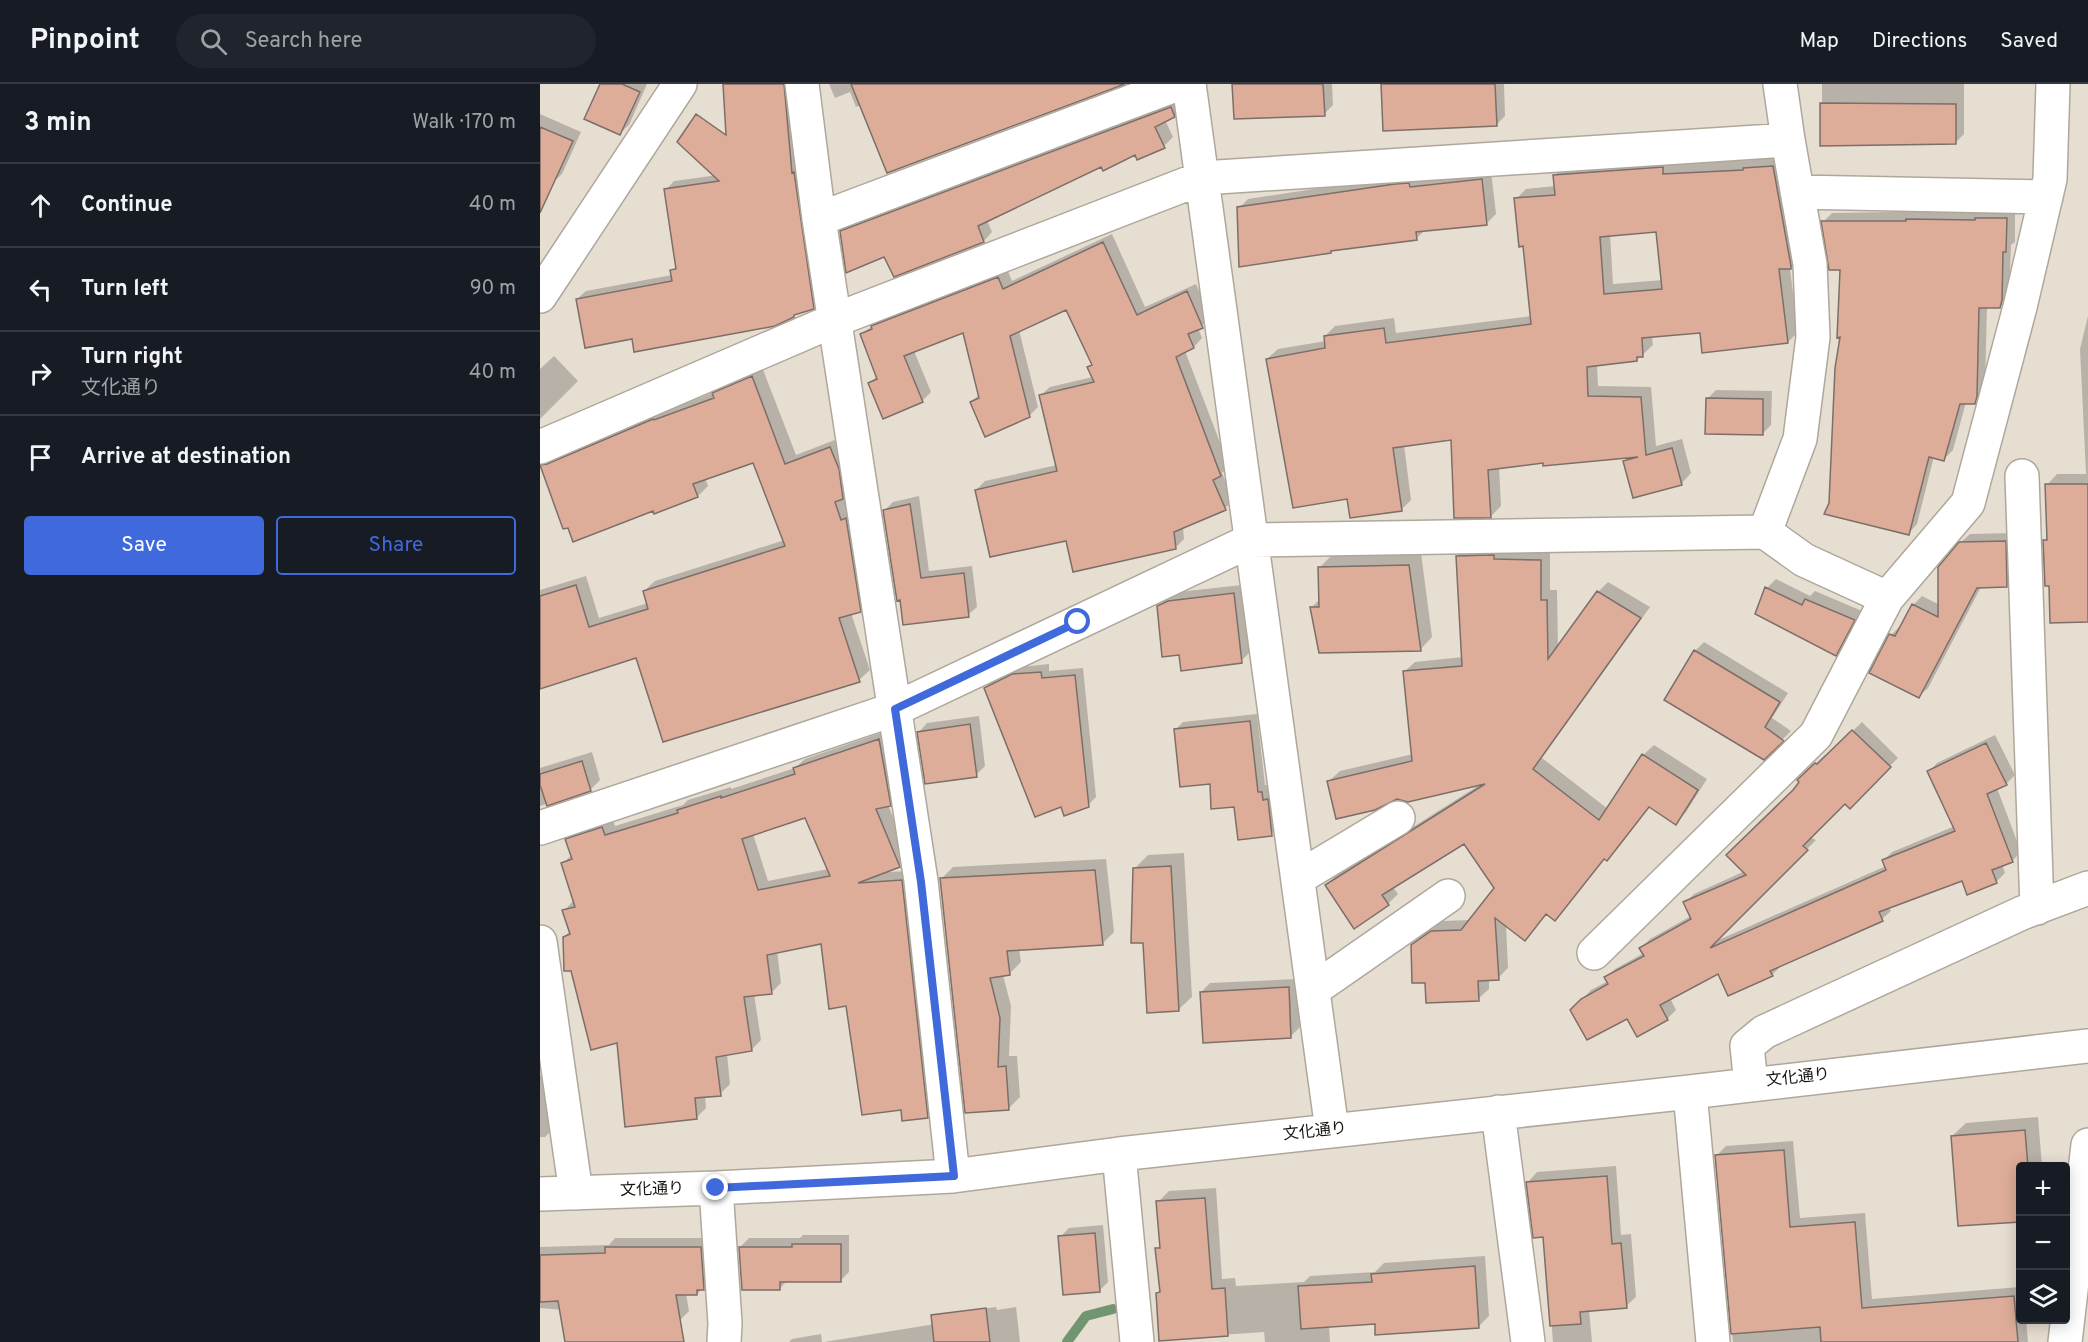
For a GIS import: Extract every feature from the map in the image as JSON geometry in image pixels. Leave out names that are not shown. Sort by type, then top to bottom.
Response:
[{"type":"street","points":[[540,296],[680,84]]},
{"type":"street","points":[[802,84],[819,219],[921,882],[954,1176]]},
{"type":"street","points":[[819,219],[1178,84]]},
{"type":"street","points":[[1189,84],[1332,1130]]},
{"type":"street","points":[[1765,532],[1800,439],[1813,338],[1810,264],[1780,84]]},
{"type":"street","points":[[1594,952],[1816,735],[1887,598],[1968,503],[2017,319],[2050,179],[2053,84]]},
{"type":"street","points":[[540,447],[835,320],[1202,178],[1788,140]]},
{"type":"street","points":[[1798,192],[2046,197]]},
{"type":"street","points":[[2022,476],[2037,908]]},
{"type":"street","points":[[540,828],[895,709],[1252,540],[1765,532],[1804,560],[1887,598]]},
{"type":"street","points":[[1298,878],[1398,818]]},
{"type":"street","points":[[1751,1084],[1747,1046],[1764,1032],[2037,908],[2088,888]]},
{"type":"street","points":[[1313,990],[1448,896]]},
{"type":"street","points":[[540,942],[576,1193]]},
{"type":"street","name":"文化通り","points":[[540,1194],[954,1176],[1119,1154],[2088,1046]]},
{"type":"street","points":[[1690,1092],[1713,1342]]},
{"type":"street","points":[[1498,1112],[1528,1342]]},
{"type":"street","points":[[2065,1342],[2088,1145]]},
{"type":"street","points":[[1119,1154],[1137,1342]]},
{"type":"street","points":[[716,1188],[725,1323],[724,1342]]},
{"type":"building","points":[[600,84],[622,84],[640,92],[620,135],[584,119]]},
{"type":"building","points":[[723,84],[784,84],[792,173],[794,172],[814,309],[794,315],[775,326],[634,352],[632,339],[585,348],[576,299],[672,281],[670,270],[676,269],[664,189],[719,181],[677,142],[696,114],[726,135]]},
{"type":"building","points":[[851,84],[1125,84],[887,173]]},
{"type":"building","points":[[1232,84],[1323,84],[1325,116],[1234,119]]},
{"type":"building","points":[[1381,84],[1495,84],[1497,126],[1383,131]]},
{"type":"building","points":[[1820,103],[1956,104],[1956,144],[1820,146]]},
{"type":"building","points":[[1171,107],[1175,117],[1155,127],[1165,148],[1137,160],[1135,155],[1103,171],[1101,167],[978,226],[984,242],[894,277],[884,257],[846,273],[840,231]]},
{"type":"building","points":[[540,127],[573,141],[540,213]]},
{"type":"building","points":[[1773,166],[1791,266],[1791,269],[1779,269],[1788,343],[1702,353],[1700,333],[1642,338],[1643,357],[1637,357],[1637,361],[1587,367],[1588,396],[1641,397],[1646,455],[1672,448],[1682,485],[1633,498],[1623,461],[1638,457],[1543,466],[1543,463],[1488,470],[1491,518],[1454,518],[1451,440],[1393,448],[1402,511],[1350,518],[1347,499],[1293,508],[1266,359],[1325,348],[1324,336],[1384,328],[1386,343],[1531,324],[1523,246],[1519,247],[1514,198],[1555,195],[1553,175],[1663,167],[1663,174],[1743,170],[1743,168]],"holes":[[[1656,232],[1662,289],[1604,294],[1600,237]]]},
{"type":"building","points":[[1482,179],[1487,225],[1416,232],[1417,240],[1331,251],[1331,253],[1239,267],[1237,207],[1395,184],[1409,183],[1410,187]]},
{"type":"building","points":[[1975,218],[2007,218],[2006,252],[2003,252],[2002,300],[2000,308],[1979,308],[1975,404],[1960,404],[1944,461],[1929,457],[1909,535],[1824,514],[1829,503],[1835,368],[1840,337],[1837,338],[1840,270],[1829,270],[1821,221],[1975,220]]},
{"type":"building","points":[[1103,242],[1137,315],[1187,291],[1203,328],[1188,334],[1194,348],[1176,357],[1221,476],[1213,480],[1226,510],[1174,532],[1176,549],[1073,572],[1066,541],[990,557],[975,490],[1057,471],[1039,395],[1094,382],[1087,367],[1092,365],[1066,310],[1010,336],[1030,417],[985,437],[970,402],[979,398],[963,333],[904,356],[923,402],[883,419],[868,383],[877,379],[860,334],[872,329],[871,326],[998,277],[1003,289]]},
{"type":"building","points":[[752,376],[785,464],[830,447],[839,469],[843,499],[835,502],[841,520],[846,518],[861,612],[839,618],[860,682],[663,742],[636,658],[540,689],[540,596],[576,585],[589,627],[648,609],[643,591],[785,546],[753,463],[693,484],[698,497],[654,514],[653,511],[573,542],[568,528],[563,529],[540,465],[653,419],[714,398],[712,393]]},
{"type":"building","points":[[1706,398],[1763,399],[1763,435],[1705,434]]},
{"type":"building","points":[[2045,484],[2088,484],[2088,622],[2050,623],[2049,586],[2045,586],[2043,540],[2047,540]]},
{"type":"building","points":[[910,504],[921,578],[964,573],[969,617],[903,625],[883,510]]},
{"type":"building","points":[[2006,541],[2007,587],[1977,588],[1919,698],[1869,673],[1889,634],[1895,636],[1912,604],[1938,617],[1938,567],[1959,542]]},
{"type":"building","points":[[1494,555],[1494,559],[1541,560],[1541,600],[1547,600],[1548,659],[1597,591],[1641,618],[1533,769],[1599,820],[1642,754],[1698,790],[1676,825],[1649,807],[1607,861],[1604,859],[1555,921],[1546,914],[1525,941],[1495,918],[1499,980],[1478,981],[1479,1001],[1426,1003],[1425,983],[1412,983],[1411,945],[1431,931],[1461,930],[1494,888],[1464,844],[1382,895],[1389,905],[1354,929],[1325,885],[1485,784],[1408,802],[1397,799],[1375,810],[1336,819],[1327,781],[1412,761],[1403,671],[1462,666],[1456,556]]},
{"type":"building","points":[[1409,565],[1421,651],[1319,653],[1310,607],[1319,607],[1318,567]]},
{"type":"building","points":[[1765,587],[1802,605],[1805,599],[1855,620],[1836,656],[1755,614]]},
{"type":"building","points":[[1234,593],[1242,663],[1181,671],[1179,655],[1162,657],[1157,606],[1168,601]]},
{"type":"building","points":[[1694,650],[1780,702],[1765,727],[1784,741],[1764,760],[1664,700]]},
{"type":"building","points":[[1041,672],[1042,678],[1075,675],[1089,807],[1064,816],[1061,807],[1035,817],[984,688],[1012,674]]},
{"type":"building","points":[[1250,721],[1258,792],[1262,792],[1263,800],[1268,799],[1272,836],[1238,840],[1234,807],[1211,809],[1210,784],[1180,787],[1174,729]]},
{"type":"building","points":[[970,724],[977,777],[925,784],[917,732]]},
{"type":"building","points":[[1852,730],[1891,767],[1850,809],[1845,804],[1803,846],[1808,850],[1710,948],[1886,870],[1882,860],[1955,831],[1927,771],[1986,743],[2007,785],[1987,794],[2013,862],[1992,870],[1997,883],[1967,895],[1962,881],[1879,912],[1883,921],[1770,971],[1773,976],[1728,996],[1718,974],[1660,1005],[1668,1020],[1637,1037],[1627,1019],[1587,1040],[1570,1010],[1581,999],[1608,984],[1604,977],[1644,956],[1639,948],[1691,919],[1683,902],[1746,875],[1726,855],[1793,790],[1799,782],[1797,780]]},
{"type":"building","points":[[879,739],[891,806],[876,809],[900,867],[858,883],[902,880],[928,1118],[902,1121],[901,1110],[862,1115],[846,1006],[829,1009],[821,944],[767,955],[772,994],[744,997],[752,1051],[716,1057],[721,1096],[695,1098],[697,1119],[625,1127],[617,1043],[591,1050],[571,971],[564,971],[563,937],[570,934],[562,910],[575,907],[561,863],[572,859],[565,839],[602,827],[605,835],[678,813],[677,810],[795,774],[793,768]],"holes":[[[805,818],[830,876],[758,890],[742,839]]]},
{"type":"building","points":[[582,761],[591,791],[547,806],[540,785],[540,774]]},
{"type":"building","points":[[1171,866],[1179,1011],[1147,1013],[1143,943],[1131,943],[1133,868]]},
{"type":"building","points":[[1095,870],[1103,945],[1007,951],[1010,975],[990,978],[1000,1018],[998,1067],[1006,1066],[1009,1110],[965,1113],[940,878]]},
{"type":"building","points":[[1289,987],[1291,1038],[1203,1043],[1200,992]]},
{"type":"building","points":[[2025,1130],[2028,1162],[2016,1162],[2016,1222],[1958,1226],[1951,1136]]},
{"type":"building","points":[[1784,1150],[1790,1227],[1855,1222],[1862,1308],[2014,1296],[2018,1342],[1821,1342],[1820,1327],[1731,1334],[1715,1155]]},
{"type":"building","points":[[1607,1176],[1612,1244],[1621,1243],[1627,1308],[1580,1312],[1581,1324],[1550,1326],[1543,1237],[1533,1238],[1526,1182]]},
{"type":"building","points":[[1205,1198],[1212,1289],[1225,1288],[1228,1336],[1159,1341],[1156,1293],[1160,1292],[1155,1248],[1160,1248],[1156,1201]]},
{"type":"building","points":[[1095,1233],[1100,1292],[1063,1295],[1058,1236]]},
{"type":"building","points":[[792,1244],[841,1244],[841,1282],[780,1282],[780,1290],[742,1290],[739,1247],[792,1247]]},
{"type":"building","points":[[605,1247],[701,1247],[704,1290],[697,1290],[697,1295],[676,1295],[684,1342],[565,1342],[558,1301],[540,1302],[540,1255],[605,1253]]},
{"type":"building","points":[[1475,1266],[1479,1328],[1375,1335],[1375,1324],[1301,1329],[1298,1286],[1372,1282],[1371,1274]]},
{"type":"building","points":[[986,1308],[990,1342],[934,1342],[931,1315]]},
{"type":"waterway","points":[[1067,1342],[1086,1316],[1113,1309]]},
{"type":"route","points":[[716,1188],[954,1176],[921,882],[895,709],[1078,622]]}]
